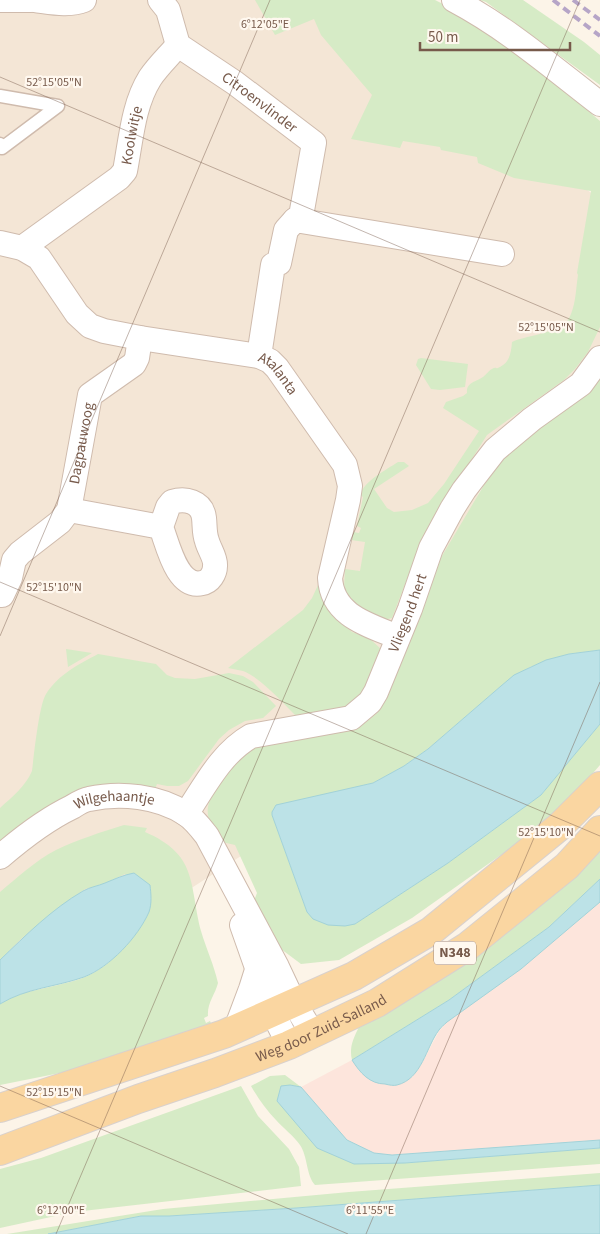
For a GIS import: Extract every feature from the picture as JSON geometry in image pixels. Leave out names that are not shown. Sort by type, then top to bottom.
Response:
[{"type":"main road","name":"N348","points":[[0,1108],[236,1029],[354,976],[431,931],[560,826],[600,786]]},
{"type":"main road","name":"Weg door Zuid-Salland","points":[[0,1150],[289,1045],[377,1003],[468,946],[567,866],[600,830]]},
{"type":"street","points":[[0,0],[77,3],[84,0]]},
{"type":"street","points":[[160,0],[168,10],[178,45]]},
{"type":"street","points":[[454,0],[519,40],[600,104]]},
{"type":"street","name":"Citroenvlinder","points":[[178,45],[235,83],[314,143],[301,216],[286,230],[279,263],[273,265],[259,356]]},
{"type":"street","name":"Koolwitje","points":[[11,245],[119,178],[125,171],[136,111],[144,89],[151,76],[178,45]]},
{"type":"street","points":[[295,220],[502,254]]},
{"type":"street","name":"Atalanta","points":[[11,245],[39,258],[77,314],[90,326],[104,331],[140,338],[259,356],[270,361],[277,368],[345,465],[350,486],[330,578],[331,588],[337,603],[346,614],[398,637]]},
{"type":"street","name":"Dagpauwoog","points":[[69,510],[90,395],[134,364],[137,358],[140,338]]},
{"type":"street","name":"Vliegend hert","points":[[186,814],[218,766],[239,743],[251,736],[351,718],[362,711],[376,692],[431,548],[464,490],[495,450],[532,419],[581,384],[600,358]]},
{"type":"street","points":[[1,600],[10,578],[14,560],[10,551],[60,522],[69,510],[161,527]]},
{"type":"street","name":"Wilgehaantje","points":[[0,857],[52,817],[88,799],[134,796],[171,806],[186,814],[202,830],[220,859],[277,967],[284,1008]]},
{"type":"street","name":"Wilgehaantje","points":[[220,859],[257,970],[284,1008],[313,1034]]},
{"type":"street","points":[[236,1029],[257,970]]},
{"type":"street","points":[[284,1008],[289,1045]]},
{"type":"lane","points":[[0,96],[58,106],[2,148],[0,144]]},
{"type":"shaded area","points":[[0,0],[334,0],[594,195],[600,204],[600,373],[584,392],[540,428],[483,483],[360,779],[0,1012]]},
{"type":"shaded area","points":[[600,902],[600,1140],[392,1155],[374,1153],[347,1140],[301,1087],[352,1060],[358,1069],[397,1085],[412,1077],[422,1063],[439,1031],[447,1022],[521,969]]},
{"type":"green space","points":[[255,0],[435,0],[457,11],[500,39],[542,71],[600,121],[600,327],[588,352],[564,380],[487,435],[424,535],[392,618],[384,620],[370,616],[351,601],[344,588],[345,569],[360,571],[365,542],[351,540],[353,532],[359,533],[361,528],[357,526],[363,497],[360,495],[362,490],[376,476],[398,462],[404,462],[409,466],[374,489],[387,508],[394,512],[412,510],[428,503],[444,484],[479,431],[443,408],[446,402],[463,396],[467,393],[470,384],[491,370],[503,365],[509,356],[512,342],[554,330],[567,321],[571,314],[575,300],[577,273],[591,191],[514,178],[478,163],[477,157],[441,150],[440,147],[403,141],[400,148],[351,139],[372,95],[321,35],[314,19],[275,35]]},
{"type":"green space","points":[[480,0],[523,0],[584,42],[600,55],[600,85],[486,2]]},
{"type":"green space","points":[[418,359],[468,364],[465,387],[440,390],[431,389],[416,365]]},
{"type":"green space","points":[[600,371],[600,650],[569,654],[530,667],[501,686],[428,749],[404,766],[373,783],[333,793],[272,815],[307,912],[355,924],[448,863],[541,795],[600,724],[600,765],[557,815],[412,918],[339,960],[301,964],[277,946],[252,906],[257,893],[235,845],[222,842],[209,820],[208,807],[214,793],[229,768],[246,751],[274,741],[349,730],[366,722],[380,710],[439,561],[484,485],[507,454],[584,394]]},
{"type":"green space","points":[[319,583],[322,583],[334,615],[352,632],[369,638],[381,649],[361,697],[346,708],[297,717],[272,691],[250,674],[228,668],[303,610],[312,598]]},
{"type":"green space","points":[[66,649],[92,653],[68,667]]},
{"type":"green space","points":[[98,654],[156,664],[167,675],[175,678],[195,679],[229,673],[243,676],[253,682],[276,706],[263,718],[245,721],[229,730],[219,739],[188,781],[179,786],[157,784],[155,789],[130,785],[0,842],[0,808],[22,787],[32,771],[39,719],[46,694],[63,675]]},
{"type":"green space","points":[[124,825],[147,828],[145,832],[174,850],[183,861],[188,872],[201,931],[218,983],[210,1003],[208,1016],[204,1018],[206,1023],[210,1021],[213,1028],[115,1062],[0,1085],[0,1004],[31,991],[64,984],[85,977],[107,964],[135,934],[142,923],[151,900],[125,874],[102,885],[85,889],[21,939],[0,960],[0,892],[48,854],[89,836]]},
{"type":"green space","points":[[600,845],[600,879],[549,927],[449,1000],[352,1060],[352,1044],[359,1027]]},
{"type":"green space","points":[[285,1075],[301,1087],[290,1085],[317,1148],[405,1163],[600,1148],[600,1164],[315,1185],[310,1176],[300,1145],[269,1112],[251,1086],[270,1076]]},
{"type":"green space","points":[[241,1086],[258,1116],[289,1149],[299,1167],[301,1186],[74,1212],[0,1228],[0,1169],[41,1158]]},
{"type":"green space","points":[[600,1173],[600,1185],[296,1208],[141,1216],[48,1234],[7,1234],[163,1209],[349,1192]]},
{"type":"water","points":[[600,650],[600,724],[541,795],[448,863],[355,924],[345,926],[328,925],[313,919],[307,912],[272,815],[276,805],[373,783],[404,766],[428,749],[514,675],[546,660],[569,654]]},
{"type":"water","points":[[134,873],[150,885],[151,905],[138,931],[113,959],[84,977],[20,994],[0,1004],[0,960],[40,923],[72,898],[88,888]]},
{"type":"water","points":[[600,879],[600,902],[521,969],[447,1022],[434,1037],[418,1069],[405,1082],[397,1085],[380,1084],[370,1080],[358,1069],[352,1060],[449,1000],[549,927]]},
{"type":"water","points":[[281,1086],[301,1087],[347,1140],[374,1153],[392,1155],[600,1140],[600,1148],[405,1163],[354,1164],[317,1148],[277,1101]]},
{"type":"water","points":[[600,1185],[600,1234],[48,1234],[141,1216],[296,1208]]},
{"type":"railway","points":[[553,0],[600,36]]},
{"type":"railway","points":[[573,0],[600,20]]}]
